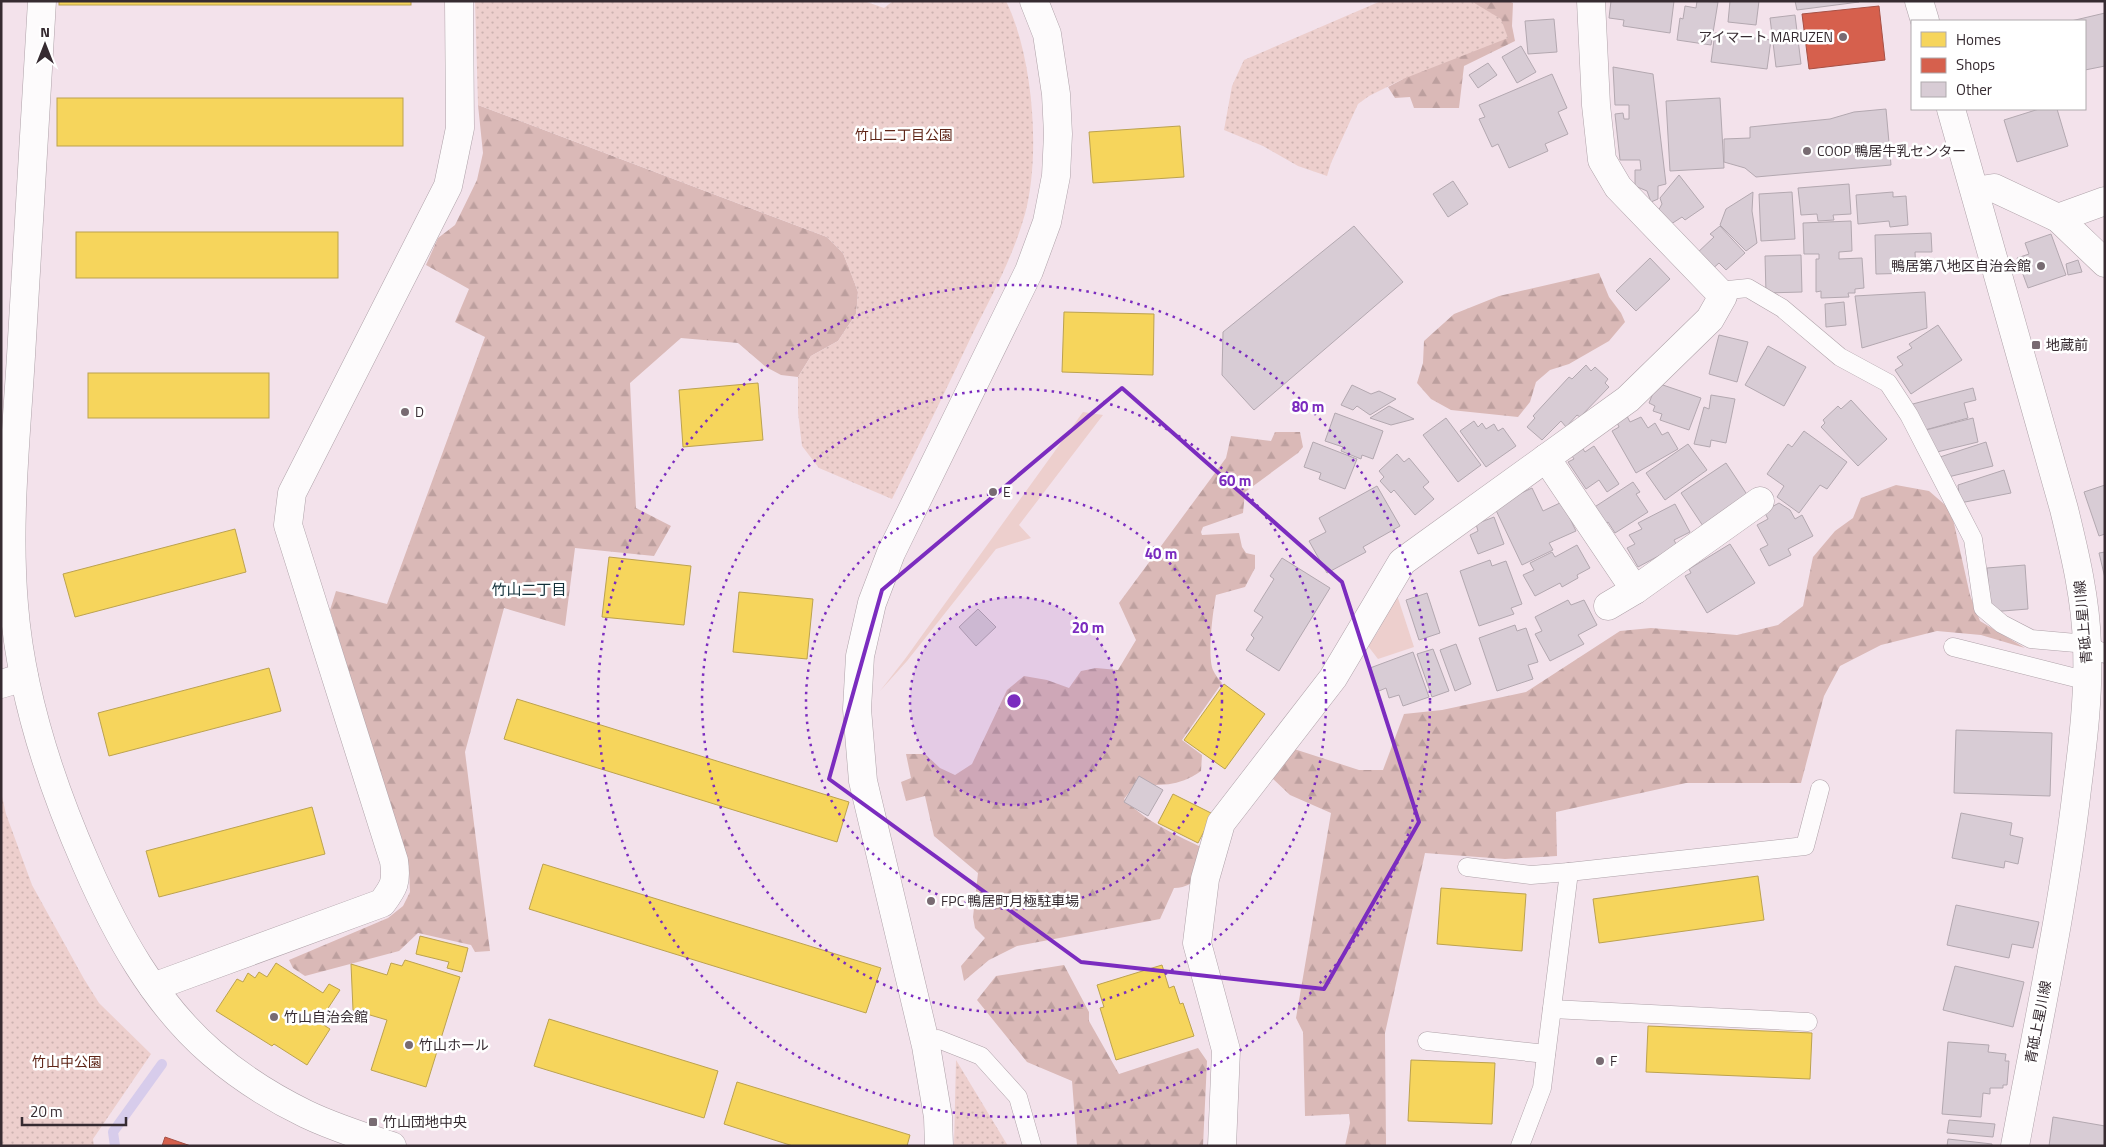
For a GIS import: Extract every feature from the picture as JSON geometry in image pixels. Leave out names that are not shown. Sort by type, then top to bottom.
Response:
[{"type":"street","points":[[42,1],[11,519],[14,606],[13,681],[77,843],[105,907],[125,944],[177,1018],[212,1053],[259,1087],[306,1114],[392,1146]]},
{"type":"street","points":[[154,987],[382,903],[394,887],[396,874],[394,861],[288,524],[292,493],[448,186],[460,128],[459,1]]},
{"type":"street","points":[[939,1146],[938,1117],[926,1046],[863,780],[857,709],[860,656],[872,603],[891,553],[1029,271],[1047,222],[1056,176],[1058,134],[1056,94],[1046,34],[1034,1]]},
{"type":"street","points":[[1222,1146],[1226,1050],[1198,943],[1206,879],[1222,823],[1333,678],[1402,562],[1628,399],[1710,319],[1723,296],[1618,187],[1602,160],[1596,105],[1591,1]]},
{"type":"street","points":[[1919,1],[1924,20]]},
{"type":"street","name":"青砥上星川線","points":[[1951,110],[2064,509],[2096,649],[2088,681],[2070,852],[2014,1146]]},
{"type":"street","points":[[1974,191],[1994,188],[2058,218],[2105,263]]},
{"type":"street","points":[[2058,218],[2105,201]]},
{"type":"street","points":[[1546,458],[1634,590]]},
{"type":"street","points":[[1608,606],[1634,590],[1760,501]]},
{"type":"lane","points":[[1723,296],[1728,290],[1748,288],[1782,308],[1840,357],[1888,383],[1908,415],[1973,539],[1983,608],[2002,624],[2031,639],[2096,649]]},
{"type":"lane","points":[[1953,647],[2088,681]]},
{"type":"lane","points":[[1467,867],[1531,874],[1569,872],[1805,846],[1820,789]]},
{"type":"lane","points":[[1520,1146],[1542,1088],[1569,872]]},
{"type":"lane","points":[[1552,1010],[1808,1022]]},
{"type":"lane","points":[[926,1046],[938,1039],[980,1056],[1018,1097],[1032,1146]]},
{"type":"lane","points":[[1427,1041],[1546,1054]]},
{"type":"highlighted area","points":[[1122,388],[1342,582],[1419,822],[1324,989],[1081,962],[829,779],[882,590]]},
{"type":"green space","name":"竹山二丁目公園","points":[[475,1],[864,1],[884,8],[893,1],[1006,1],[1023,49],[1032,106],[1033,164],[1025,214],[1002,276],[892,499],[819,468],[802,446],[798,413],[798,377],[811,356],[838,341],[856,314],[858,292],[843,253],[827,237],[478,105]]},
{"type":"green space","points":[[1381,1],[1471,1],[1501,19],[1508,38],[1403,79],[1369,96],[1358,104],[1327,176],[1298,166],[1263,146],[1224,130],[1232,86],[1244,60]]},
{"type":"green space","points":[[1394,1],[1509,1],[1513,3],[1512,26],[1515,41],[1464,66],[1459,108],[1414,108],[1410,97],[1395,98],[1388,87],[1403,79]]},
{"type":"green space","points":[[478,105],[827,237],[843,253],[851,273],[858,292],[856,314],[838,341],[811,356],[798,377],[781,375],[766,367],[738,343],[681,338],[630,383],[636,508],[671,526],[654,556],[575,548],[565,626],[504,608],[465,752],[490,951],[475,952],[471,945],[418,933],[399,951],[305,976],[293,968],[289,960],[388,918],[403,906],[410,892],[409,869],[330,610],[336,591],[387,604],[485,337],[455,322],[469,289],[426,265],[438,238],[455,225],[477,180],[483,153]]},
{"type":"green space","points":[[1599,273],[1609,297],[1625,322],[1609,341],[1569,364],[1550,370],[1536,382],[1530,402],[1518,417],[1451,410],[1431,399],[1417,383],[1423,363],[1424,341],[1454,314],[1499,296]]},
{"type":"green space","points":[[1083,412],[1103,415],[1019,525],[1031,538],[996,549],[907,661],[880,691],[905,659]]},
{"type":"green space","points":[[1275,432],[1300,432],[1303,447],[1298,453],[1245,492],[1243,513],[1203,527],[1201,532],[1202,535],[1239,533],[1242,547],[1246,553],[1255,555],[1255,568],[1245,587],[1216,595],[1211,633],[1211,663],[1213,670],[1222,683],[1182,740],[1202,755],[1201,771],[1176,783],[1134,786],[1124,799],[1153,822],[1205,849],[1197,876],[1189,884],[1174,888],[1160,919],[1017,946],[989,960],[964,981],[961,966],[985,938],[975,928],[973,917],[978,873],[934,836],[925,796],[906,801],[901,782],[911,778],[906,754],[925,754],[940,768],[955,775],[972,764],[1007,690],[1024,676],[1047,680],[1069,688],[1081,671],[1096,668],[1118,670],[1136,640],[1119,603],[1226,458],[1231,436],[1271,441]]},
{"type":"green space","points":[[1896,485],[1929,491],[1951,510],[1970,595],[1980,621],[2025,648],[1981,635],[1937,631],[1881,645],[1840,666],[1824,696],[1801,783],[1686,783],[1556,812],[1557,856],[1505,859],[1425,853],[1385,1033],[1386,1145],[1390,1146],[1345,1146],[1350,1123],[1349,1114],[1305,1116],[1303,1032],[1296,1018],[1331,813],[1290,795],[1271,777],[1291,748],[1359,770],[1383,770],[1404,714],[1442,710],[1526,692],[1620,631],[1651,628],[1737,635],[1778,625],[1803,606],[1813,557],[1835,531],[1853,518],[1861,498]]},
{"type":"green space","points":[[1395,589],[1414,647],[1378,659],[1368,646],[1379,630],[1375,625]]},
{"type":"green space","name":"竹山中公園","points":[[1,792],[6,814],[32,885],[84,979],[99,1003],[151,1054],[93,1139],[94,1146],[1,1146]]},
{"type":"green space","points":[[1064,965],[1089,1012],[1089,1021],[1119,1074],[1198,1048],[1207,1061],[1203,1146],[1077,1146],[1072,1081],[1027,1062],[977,1000],[996,976]]},
{"type":"green space","points":[[956,1060],[1008,1146],[954,1146]]},
{"type":"building: Homes","points":[[59,1],[411,1],[411,5],[59,5]]},
{"type":"building: Homes","points":[[57,98],[403,98],[403,146],[57,146]]},
{"type":"building: Homes","points":[[1180,126],[1184,177],[1093,183],[1089,132]]},
{"type":"building: Homes","points":[[76,232],[338,232],[338,278],[76,278]]},
{"type":"building: Homes","points":[[1064,312],[1154,314],[1153,375],[1062,372]]},
{"type":"building: Homes","points":[[88,373],[269,373],[269,418],[88,418]]},
{"type":"building: Homes","points":[[758,383],[763,440],[683,447],[679,390]]},
{"type":"building: Homes","points":[[235,529],[246,572],[75,617],[63,574]]},
{"type":"building: Homes","points":[[609,557],[691,566],[684,625],[602,617]]},
{"type":"building: Homes","points":[[739,592],[813,599],[807,659],[733,652]]},
{"type":"building: Homes","points":[[269,668],[281,711],[109,756],[98,713]]},
{"type":"building: Homes","points":[[1224,684],[1265,714],[1225,769],[1184,740]]},
{"type":"building: Homes","points":[[517,699],[849,802],[837,842],[504,739]]},
{"type":"building: Homes","points":[[1173,794],[1213,814],[1198,843],[1158,823]]},
{"type":"building: Homes","points":[[312,807],[325,854],[159,897],[146,851]]},
{"type":"building: Homes","points":[[543,864],[881,968],[866,1013],[529,909]]},
{"type":"building: Homes","points":[[1758,876],[1764,920],[1599,943],[1593,899]]},
{"type":"building: Homes","points":[[1441,888],[1526,894],[1522,951],[1437,944]]},
{"type":"building: Homes","points":[[420,936],[468,948],[462,972],[447,968],[449,962],[416,954]]},
{"type":"building: Homes","name":"竹山ホール","points":[[405,960],[460,977],[426,1087],[371,1070],[387,1020],[353,1010],[351,964],[387,975],[391,963],[402,966]]},
{"type":"building: Homes","name":"竹山自治会館","points":[[276,963],[323,993],[329,984],[340,990],[319,1022],[330,1029],[307,1065],[274,1044],[272,1046],[216,1011],[237,979],[243,982],[248,973],[255,978],[259,972],[267,977]]},
{"type":"building: Homes","points":[[1162,965],[1169,988],[1174,986],[1180,1004],[1183,1003],[1194,1036],[1116,1060],[1100,1008],[1104,1007],[1097,985]]},
{"type":"building: Homes","points":[[549,1019],[718,1071],[704,1118],[534,1066]]},
{"type":"building: Homes","points":[[1648,1026],[1812,1033],[1810,1079],[1646,1072]]},
{"type":"building: Homes","points":[[1411,1060],[1495,1063],[1492,1124],[1408,1121]]},
{"type":"building: Homes","points":[[737,1082],[910,1135],[907,1146],[793,1146],[724,1124]]},
{"type":"building: Shops","points":[[1879,6],[1885,60],[1809,69],[1802,14]]},
{"type":"building: Shops","points":[[165,1137],[188,1145],[191,1146],[162,1146]]},
{"type":"building: Other","points":[[1611,1],[1674,1],[1670,33],[1623,26],[1624,20],[1609,18]]},
{"type":"building: Other","points":[[1697,1],[1718,2],[1711,45],[1677,40],[1680,18],[1683,19],[1685,6],[1696,8]]},
{"type":"building: Other","points":[[1730,1],[1759,1],[1756,25],[1728,22]]},
{"type":"building: Other","points":[[1795,1],[1859,1],[1859,2],[1797,10]]},
{"type":"building: Other","points":[[2105,13],[2105,66],[2086,70],[2086,20],[2075,20]]},
{"type":"building: Other","points":[[1795,15],[1801,64],[1776,67],[1770,18]]},
{"type":"building: Other","points":[[1554,19],[1557,52],[1528,54],[1525,21]]},
{"type":"building: Other","points":[[1715,33],[1771,40],[1767,69],[1711,62]]},
{"type":"building: Other","points":[[1521,46],[1536,72],[1517,83],[1502,57]]},
{"type":"building: Other","points":[[1488,63],[1497,75],[1478,88],[1469,75]]},
{"type":"building: Other","points":[[1613,67],[1653,74],[1666,184],[1658,186],[1658,199],[1651,202],[1647,191],[1635,186],[1635,170],[1641,170],[1640,160],[1620,160],[1615,114],[1623,113],[1624,119],[1629,119],[1629,105],[1615,105]]},
{"type":"building: Other","points":[[1552,74],[1567,108],[1558,112],[1568,134],[1545,144],[1548,151],[1509,168],[1498,144],[1492,147],[1479,119],[1485,117],[1479,105]]},
{"type":"building: Other","points":[[1720,98],[1724,168],[1670,171],[1666,101]]},
{"type":"building: Other","name":"COOP 鴨居牛乳センター","points":[[1886,109],[1891,165],[1756,177],[1745,168],[1724,162],[1724,139],[1750,138],[1750,127],[1830,119],[1854,112]]},
{"type":"building: Other","points":[[2036,110],[2057,110],[2068,146],[2017,162],[2004,120]]},
{"type":"building: Other","points":[[1679,175],[1704,207],[1685,220],[1682,217],[1668,226],[1657,213],[1662,204],[1660,198]]},
{"type":"building: Other","points":[[1453,181],[1468,204],[1448,217],[1433,194]]},
{"type":"building: Other","points":[[1849,184],[1851,214],[1833,215],[1834,220],[1818,221],[1817,214],[1801,215],[1798,188]]},
{"type":"building: Other","points":[[1753,192],[1752,211],[1757,243],[1746,251],[1720,225],[1726,209]]},
{"type":"building: Other","points":[[1792,192],[1795,239],[1761,241],[1759,194]]},
{"type":"building: Other","points":[[1893,192],[1893,197],[1906,196],[1908,225],[1890,227],[1889,221],[1858,224],[1856,195]]},
{"type":"building: Other","points":[[1851,221],[1852,251],[1839,252],[1839,259],[1862,258],[1864,288],[1855,289],[1855,293],[1848,293],[1849,297],[1821,298],[1821,291],[1816,292],[1816,259],[1819,259],[1819,254],[1804,254],[1803,223]]},
{"type":"building: Other","points":[[1354,226],[1403,282],[1254,410],[1222,375],[1223,332]]},
{"type":"building: Other","points":[[1720,226],[1745,253],[1726,270],[1719,263],[1710,271],[1695,255],[1714,237],[1710,234]]},
{"type":"building: Other","points":[[1931,233],[1932,252],[1915,252],[1916,273],[1876,274],[1875,235]]},
{"type":"building: Other","name":"鴨居第八地区自治会館","points":[[2051,234],[2066,275],[2028,288],[2017,258],[2029,254],[2025,243]]},
{"type":"building: Other","points":[[1801,255],[1802,292],[1766,293],[1765,256]]},
{"type":"building: Other","points":[[1650,258],[1670,279],[1636,311],[1616,291]]},
{"type":"building: Other","points":[[2078,260],[2082,272],[2068,275],[2066,264]]},
{"type":"building: Other","points":[[1925,292],[1927,328],[1862,348],[1855,296]]},
{"type":"building: Other","points":[[1844,302],[1846,325],[1826,327],[1825,304]]},
{"type":"building: Other","points":[[1938,325],[1962,360],[1911,394],[1895,370],[1903,365],[1897,357],[1912,348],[1909,344]]},
{"type":"building: Other","points":[[1719,335],[1748,342],[1737,382],[1709,374]]},
{"type":"building: Other","points":[[1768,346],[1806,367],[1784,406],[1745,385]]},
{"type":"building: Other","points":[[1586,365],[1591,371],[1595,367],[1608,379],[1605,383],[1609,387],[1580,417],[1577,415],[1566,427],[1561,421],[1542,440],[1527,427],[1535,418],[1533,416],[1569,377],[1572,379]]},
{"type":"building: Other","points":[[1657,383],[1701,398],[1689,430],[1660,420],[1662,414],[1653,411],[1655,406],[1649,403]]},
{"type":"building: Other","points":[[1352,385],[1371,394],[1379,391],[1396,399],[1370,415],[1357,406],[1353,410],[1341,405]]},
{"type":"building: Other","points":[[1973,388],[1976,400],[1964,403],[1968,418],[1925,430],[1909,405]]},
{"type":"building: Other","points":[[1711,395],[1735,399],[1726,443],[1711,440],[1710,447],[1694,444],[1704,407],[1709,409]]},
{"type":"building: Other","points":[[1851,400],[1887,439],[1858,466],[1821,427],[1825,423],[1823,420],[1838,406],[1841,409]]},
{"type":"building: Other","points":[[1389,406],[1414,419],[1391,425],[1370,418]]},
{"type":"building: Other","points":[[1335,413],[1383,431],[1373,459],[1362,455],[1361,459],[1341,451],[1343,447],[1325,441]]},
{"type":"building: Other","points":[[1626,414],[1630,422],[1641,417],[1648,428],[1655,423],[1662,435],[1668,432],[1678,449],[1636,473],[1612,431],[1619,427],[1616,420]]},
{"type":"building: Other","points":[[1446,418],[1481,465],[1458,482],[1423,435]]},
{"type":"building: Other","points":[[1973,418],[1978,442],[1937,452],[1922,431]]},
{"type":"building: Other","points":[[1474,421],[1478,427],[1482,423],[1486,429],[1494,424],[1498,431],[1503,428],[1516,446],[1486,467],[1460,431]]},
{"type":"building: Other","points":[[1804,431],[1847,462],[1827,489],[1820,485],[1799,513],[1777,497],[1784,486],[1767,474],[1788,444],[1792,447]]},
{"type":"building: Other","points":[[1313,442],[1357,459],[1345,489],[1319,479],[1321,473],[1304,467]]},
{"type":"building: Other","points":[[1986,442],[1993,466],[1944,478],[1940,457]]},
{"type":"building: Other","points":[[1688,444],[1707,470],[1665,500],[1646,473]]},
{"type":"building: Other","points":[[1581,446],[1585,452],[1594,446],[1619,484],[1607,492],[1599,480],[1586,489],[1568,462],[1574,459],[1570,453]]},
{"type":"building: Other","points":[[1397,454],[1404,462],[1409,458],[1429,482],[1423,487],[1434,499],[1415,515],[1394,490],[1391,493],[1380,481],[1384,477],[1379,471]]},
{"type":"building: Other","points":[[1726,463],[1748,496],[1703,526],[1681,493]]},
{"type":"building: Other","points":[[2004,470],[2011,493],[1960,503],[1958,485]]},
{"type":"building: Other","points":[[1633,482],[1640,492],[1636,494],[1648,512],[1615,533],[1608,522],[1601,527],[1590,510]]},
{"type":"building: Other","points":[[2105,485],[2105,534],[2099,536],[2084,492]]},
{"type":"building: Other","points":[[1377,486],[1400,526],[1363,547],[1366,552],[1327,573],[1309,541],[1326,532],[1319,518]]},
{"type":"building: Other","points":[[1532,488],[1543,511],[1562,502],[1576,531],[1549,543],[1553,550],[1522,565],[1494,506]]},
{"type":"building: Other","points":[[1779,503],[1790,510],[1795,519],[1802,515],[1813,536],[1788,549],[1791,555],[1769,566],[1760,549],[1768,545],[1757,525],[1768,519],[1764,511]]},
{"type":"building: Other","points":[[1675,504],[1690,532],[1674,540],[1677,546],[1638,567],[1627,548],[1635,544],[1629,535],[1642,529],[1638,523]]},
{"type":"building: Other","points":[[1494,517],[1504,544],[1478,554],[1470,535],[1478,531],[1476,524]]},
{"type":"building: Other","points":[[1730,544],[1755,583],[1707,613],[1685,576],[1691,573],[1689,569]]},
{"type":"building: Other","points":[[1577,545],[1590,568],[1577,575],[1578,578],[1562,587],[1560,583],[1535,596],[1523,575],[1534,570],[1530,563],[1552,552],[1555,557]]},
{"type":"building: Other","points":[[2105,552],[2105,578],[2099,553]]},
{"type":"building: Other","points":[[1282,558],[1330,588],[1279,671],[1246,650],[1254,638],[1251,635],[1263,617],[1254,611],[1274,579],[1270,576]]},
{"type":"building: Other","points":[[1490,560],[1492,566],[1506,561],[1522,604],[1511,608],[1514,614],[1479,626],[1460,571]]},
{"type":"building: Other","points":[[2025,565],[2028,609],[1990,612],[1987,568]]},
{"type":"building: Other","points":[[1427,593],[1440,633],[1419,640],[1406,600]]},
{"type":"building: Other","points":[[1568,600],[1571,605],[1584,600],[1597,625],[1578,635],[1584,644],[1550,661],[1535,634],[1542,631],[1535,617]]},
{"type":"building: Other","points":[[978,609],[996,627],[976,646],[959,627]]},
{"type":"building: Other","points":[[1515,625],[1517,631],[1526,628],[1538,662],[1528,665],[1533,679],[1497,691],[1479,638]]},
{"type":"building: Other","points":[[1456,644],[1471,684],[1455,691],[1440,650]]},
{"type":"building: Other","points":[[1433,649],[1449,691],[1432,697],[1417,654]]},
{"type":"building: Other","points":[[1413,652],[1429,697],[1403,706],[1399,695],[1389,698],[1386,688],[1379,691],[1370,668]]},
{"type":"building: Other","points":[[1956,730],[2052,733],[2050,796],[1954,793]]},
{"type":"building: Other","points":[[1139,776],[1163,790],[1148,816],[1124,802]]},
{"type":"building: Other","points":[[1961,813],[2012,823],[2010,835],[2023,838],[2018,864],[2005,861],[2004,868],[1952,858]]},
{"type":"building: Other","points":[[1956,905],[2039,922],[2033,948],[2012,944],[2009,958],[1947,945]]},
{"type":"building: Other","points":[[1955,966],[2024,982],[2013,1027],[1943,1010]]},
{"type":"building: Other","points":[[1948,1042],[1989,1045],[1988,1052],[2006,1054],[2005,1061],[2009,1061],[2007,1085],[2003,1085],[2003,1088],[1990,1088],[1990,1094],[1983,1093],[1981,1117],[1942,1114]]},
{"type":"building: Other","points":[[2053,1117],[2105,1126],[2105,1146],[2049,1146]]},
{"type":"building: Other","points":[[1949,1120],[1995,1124],[1993,1137],[1947,1133]]},
{"type":"building: Other","points":[[1948,1139],[1992,1144],[1992,1146],[1947,1146]]},
{"type":"waterway","points":[[115,1146],[113,1132],[162,1064]]},
{"type":"place","name":"アイマート MARUZEN","points":[[1843,37]]},
{"type":"place","name":"COOP 鴨居牛乳センター","points":[[1807,151]]},
{"type":"place","name":"鴨居第八地区自治会館","points":[[2041,266]]},
{"type":"place","name":"地蔵前","points":[[2036,345]]},
{"type":"place","name":"D","points":[[405,412]]},
{"type":"place","name":"E","points":[[993,492]]},
{"type":"place","name":"FPC 鴨居町月極駐車場","points":[[931,901]]},
{"type":"place","name":"竹山自治会館","points":[[274,1017]]},
{"type":"place","name":"竹山ホール","points":[[409,1045]]},
{"type":"place","name":"F","points":[[1600,1061]]},
{"type":"place","name":"竹山団地中央","points":[[373,1122]]},
{"type":"district","name":"竹山二丁目","points":[[529,590]]}]
